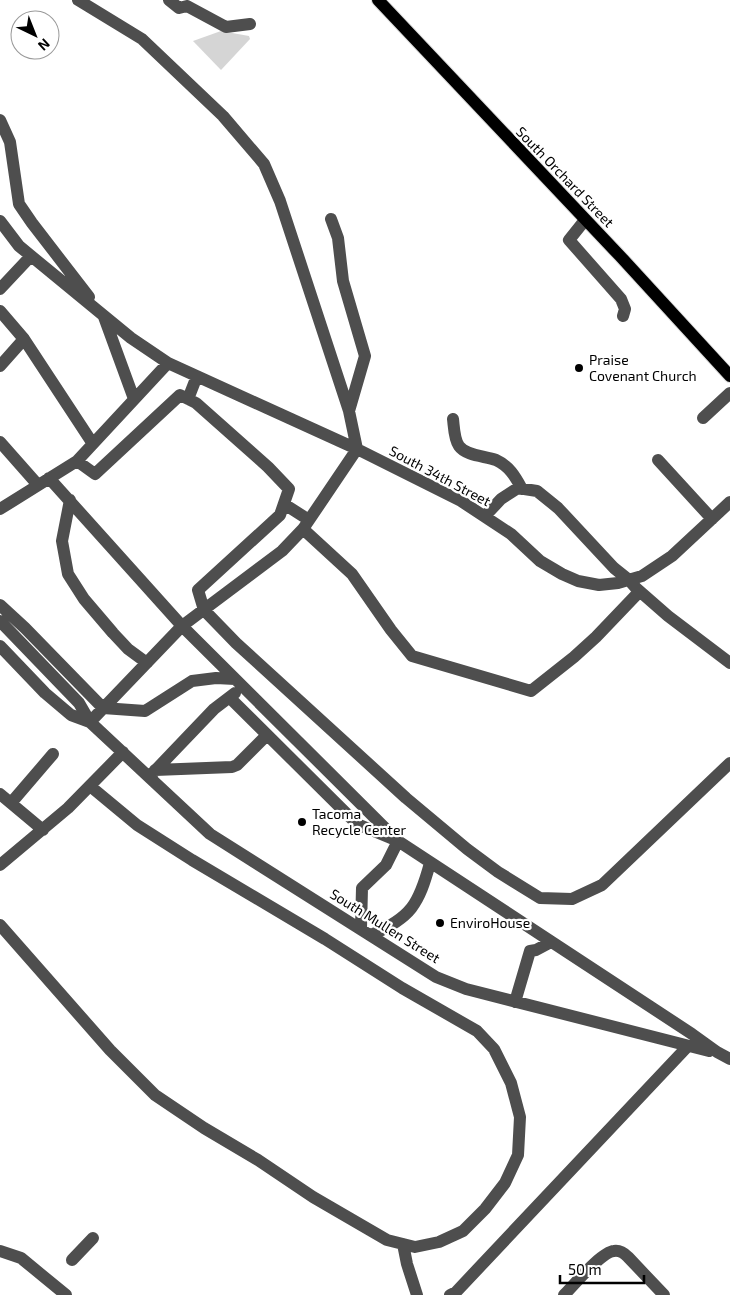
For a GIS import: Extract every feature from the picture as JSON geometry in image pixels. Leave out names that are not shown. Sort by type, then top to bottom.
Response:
[{"type":"main road","name":"South Orchard Street","points":[[378,0],[730,376]]},
{"type":"street","points":[[78,0],[142,39],[223,116],[264,164],[280,201],[349,411],[357,449],[306,525],[282,551],[182,626],[90,722]]},
{"type":"street","points":[[169,0],[179,8],[190,3],[226,27],[250,24]]},
{"type":"street","points":[[0,120],[10,142],[19,204],[104,317],[134,400]]},
{"type":"street","points":[[330,219],[338,238],[343,282],[365,356],[349,411]]},
{"type":"street","points":[[585,220],[569,240],[621,299],[625,309],[623,316]]},
{"type":"street","points":[[0,221],[19,246],[104,317]]},
{"type":"street","points":[[0,289],[31,256]]},
{"type":"street","points":[[0,311],[24,339],[93,444]]},
{"type":"street","name":"South 34th Street","points":[[104,317],[168,364],[357,449],[461,501],[511,534],[540,560],[562,574],[578,581],[599,585],[629,580],[653,570],[672,556],[730,502]]},
{"type":"street","points":[[0,366],[24,339]]},
{"type":"street","points":[[0,509],[77,461],[168,364]]},
{"type":"street","points":[[188,399],[197,376]]},
{"type":"street","points":[[703,418],[730,393]]},
{"type":"street","points":[[77,461],[95,474],[180,394],[196,403],[268,466],[289,490],[280,515],[198,590],[204,610],[236,643],[406,798],[459,843],[498,872],[540,898],[572,899],[602,885],[730,763]]},
{"type":"street","points":[[453,419],[459,446],[465,451],[497,460],[508,467],[514,473],[522,489]]},
{"type":"street","points":[[0,442],[38,485]]},
{"type":"street","points":[[658,460],[712,519]]},
{"type":"street","name":"South Mullen Street","points":[[49,478],[182,626],[398,841],[730,1059]]},
{"type":"street","points":[[485,516],[501,499],[518,488],[537,491],[558,508],[639,592],[730,663]]},
{"type":"street","points":[[70,500],[62,540],[68,574],[84,599],[113,633],[128,649],[147,663]]},
{"type":"street","points":[[284,504],[352,574],[391,630],[412,656],[531,691],[596,637],[639,592]]},
{"type":"street","points":[[0,606],[25,628],[103,708],[145,710],[192,681],[216,678],[238,682],[230,698],[214,709],[152,773]]},
{"type":"street","points":[[0,621],[79,703],[90,722]]},
{"type":"street","points":[[0,646],[46,693],[71,715],[90,722]]},
{"type":"street","points":[[230,698],[357,824],[398,841],[386,865],[362,888],[366,931],[390,927],[410,910],[418,900],[430,863]]},
{"type":"street","name":"South Mullen Street","points":[[90,722],[123,752],[152,773],[210,834],[436,977],[466,989],[717,1052]]},
{"type":"street","points":[[152,773],[232,767],[267,735]]},
{"type":"street","points":[[0,865],[68,808],[123,752]]},
{"type":"street","points":[[10,803],[52,754]]},
{"type":"street","points":[[0,925],[110,1050],[156,1095],[204,1128],[258,1160],[313,1197],[388,1240],[415,1247],[439,1242],[464,1231],[505,1184],[518,1155],[520,1117],[511,1082],[494,1049],[477,1031],[402,988],[137,825],[90,786]]},
{"type":"street","points":[[0,794],[43,830]]},
{"type":"street","points":[[515,1002],[530,951],[551,942]]},
{"type":"street","points":[[450,1295],[456,1292],[688,1046]]},
{"type":"street","points":[[72,1260],[94,1238]]},
{"type":"street","points":[[403,1244],[417,1295]]},
{"type":"street","points":[[0,1251],[22,1258],[66,1295]]},
{"type":"street","points":[[566,1294],[603,1256],[614,1251],[623,1253],[628,1257],[664,1295]]},
{"type":"shaded area","points":[[221,31],[249,36],[250,39],[221,70],[193,41]]},
{"type":"place","name":"Praise Covenant Church","points":[[579,368]]},
{"type":"place","name":"Tacoma Recycle Center","points":[[302,822]]},
{"type":"place","name":"EnviroHouse","points":[[440,923]]}]
